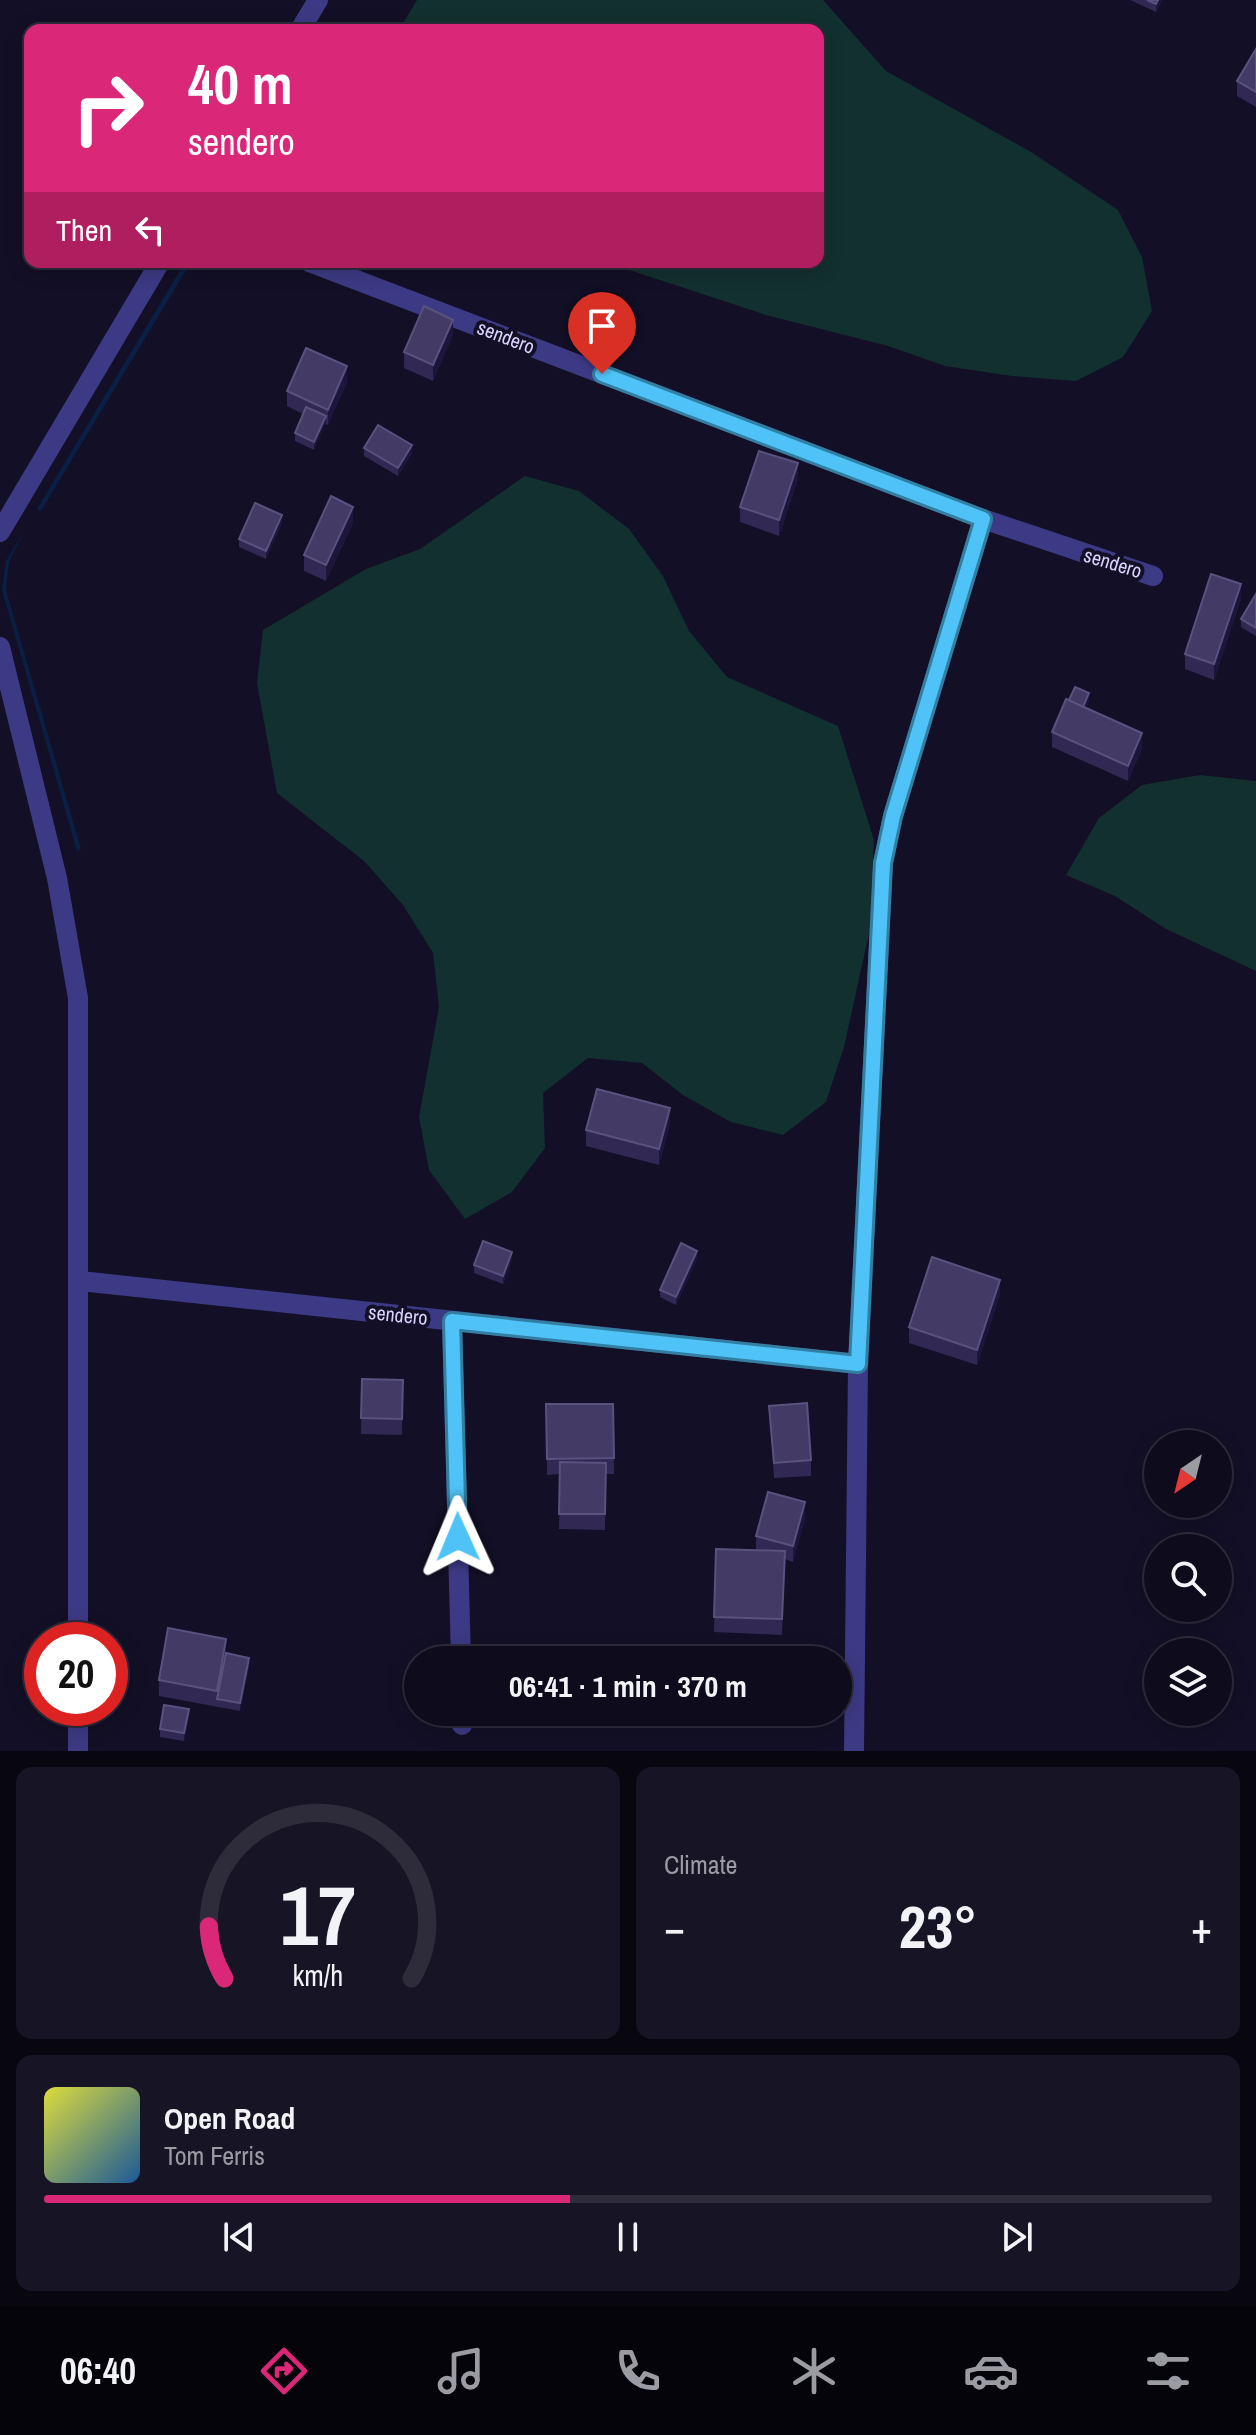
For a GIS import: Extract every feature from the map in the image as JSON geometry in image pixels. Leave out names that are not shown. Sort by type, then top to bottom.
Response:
[{"type":"street","points":[[304,24],[318,0]]},
{"type":"street","points":[[0,532],[156,268]]},
{"type":"street","name":"sendero","points":[[325,268],[983,519],[1153,576]]},
{"type":"street","points":[[854,1751],[858,1364],[883,863],[893,816],[983,519]]},
{"type":"street","points":[[0,647],[57,878],[78,998],[78,1622]]},
{"type":"street","name":"sendero","points":[[80,1281],[858,1364]]},
{"type":"street","points":[[452,1321],[461,1646]]},
{"type":"street","points":[[78,1726],[78,1751]]},
{"type":"green space","points":[[417,0],[823,0],[886,71],[1031,152],[1118,210],[1142,257],[1152,311],[1123,357],[1076,381],[1012,376],[945,366],[888,346],[766,315],[623,268],[824,268],[824,24],[403,24]]},
{"type":"green space","points":[[525,476],[579,491],[629,529],[663,576],[689,631],[727,677],[838,726],[874,840],[870,929],[844,1047],[826,1102],[783,1135],[731,1122],[683,1095],[642,1063],[588,1058],[543,1093],[545,1148],[512,1192],[465,1219],[429,1170],[419,1117],[439,1007],[433,953],[403,905],[364,861],[277,793],[257,683],[263,630],[366,569],[420,549]]},
{"type":"green space","points":[[1200,775],[1256,781],[1256,971],[1166,929],[1115,896],[1066,875],[1099,818],[1142,785]]},
{"type":"water","points":[[181,268],[187,268],[41,511],[37,509]]},
{"type":"water","points":[[24,531],[9,562],[6,590],[81,849],[77,851],[2,590],[6,561]]},
{"type":"building","points":[[1256,49],[1256,92],[1237,81]]},
{"type":"building","points":[[424,306],[453,320],[433,365],[404,352]]},
{"type":"building","points":[[306,348],[347,366],[328,410],[287,391]]},
{"type":"building","points":[[306,407],[326,416],[314,442],[295,433]]},
{"type":"building","points":[[378,425],[412,445],[398,468],[364,448]]},
{"type":"building","points":[[759,451],[798,463],[779,520],[740,507]]},
{"type":"building","points":[[331,496],[353,507],[326,565],[304,555]]},
{"type":"building","points":[[255,503],[282,515],[266,551],[239,539]]},
{"type":"building","points":[[1211,574],[1241,584],[1214,664],[1185,654]]},
{"type":"building","points":[[1256,594],[1256,628],[1241,619]]},
{"type":"building","points":[[1075,687],[1089,693],[1083,707],[1069,700]]},
{"type":"building","points":[[1066,699],[1142,733],[1128,766],[1052,732]]},
{"type":"building","points":[[597,1089],[670,1108],[659,1149],[586,1130]]},
{"type":"building","points":[[483,1241],[512,1252],[503,1276],[474,1265]]},
{"type":"building","points":[[681,1243],[697,1251],[676,1297],[660,1290]]},
{"type":"building","points":[[932,1257],[1000,1280],[977,1350],[909,1327]]},
{"type":"building","points":[[362,1379],[403,1380],[402,1419],[361,1418]]},
{"type":"building","points":[[807,1403],[811,1460],[774,1463],[769,1406]]},
{"type":"building","points":[[546,1404],[613,1404],[614,1458],[547,1459]]},
{"type":"building","points":[[560,1462],[606,1463],[605,1514],[559,1514]]},
{"type":"building","points":[[768,1492],[805,1502],[793,1546],[756,1536]]},
{"type":"building","points":[[716,1549],[785,1551],[782,1619],[714,1617]]},
{"type":"building","points":[[168,1628],[226,1639],[217,1691],[159,1680]]},
{"type":"building","points":[[226,1653],[249,1658],[240,1703],[217,1699]]},
{"type":"building","points":[[164,1705],[189,1709],[184,1733],[160,1729]]},
{"type":"route","points":[[458,1537],[452,1321],[858,1364],[883,863],[893,816],[983,519],[602,374]]}]
